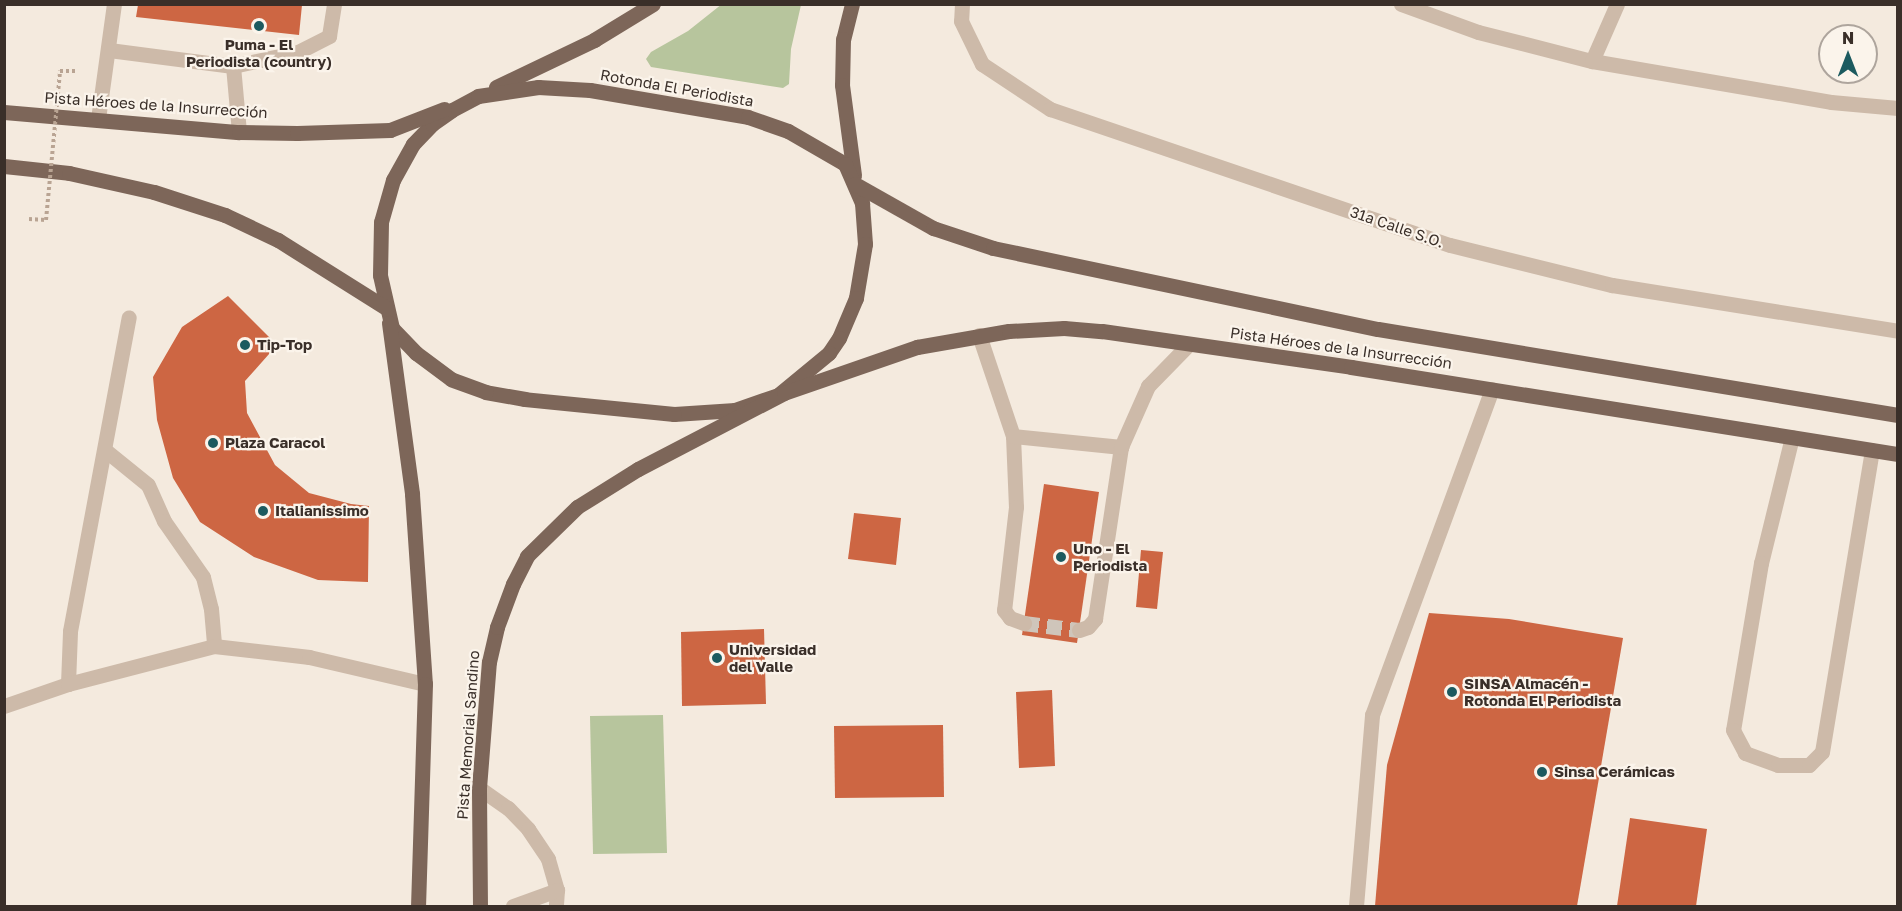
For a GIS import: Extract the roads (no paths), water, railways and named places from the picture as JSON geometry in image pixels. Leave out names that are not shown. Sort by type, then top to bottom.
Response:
[{"type":"main road","points":[[478,96],[594,40],[652,4]]},
{"type":"main road","points":[[852,4],[843,39],[842,85],[855,184]]},
{"type":"main road","name":"Rotonda El Periodista","points":[[529,88],[565,88],[748,117],[788,131],[845,164],[855,184],[865,216],[865,231],[856,298],[839,338],[829,353],[784,393],[735,410],[674,414],[525,399],[486,392],[451,379],[416,353],[392,328],[386,308],[380,275],[380,234],[383,210],[393,180],[413,144],[432,124],[478,96],[529,88]]},
{"type":"main road","name":"Pista Héroes de la Insurrección","points":[[4,112],[239,132],[390,130],[478,96]]},
{"type":"main road","points":[[4,166],[80,175],[154,192],[225,215],[308,257],[386,308],[412,494],[425,684],[418,906]]},
{"type":"main road","name":"Pista Héroes de la Insurrección","points":[[855,184],[933,228],[993,248],[1378,329],[1898,415]]},
{"type":"main road","name":"Pista Héroes de la Insurrección","points":[[784,393],[917,347],[1009,331],[1064,328],[1102,331],[1492,389],[1898,454]]},
{"type":"main road","name":"Pista Memorial Sandino","points":[[480,906],[479,788],[489,662],[497,627],[513,584],[527,556],[577,507],[607,486],[784,393]]},
{"type":"street","points":[[98,119],[110,50],[114,4]]},
{"type":"street","points":[[110,50],[233,66],[298,52],[329,36],[334,4]]},
{"type":"street","name":"31a Calle S.O.","points":[[962,4],[961,21],[982,64],[1050,109],[1450,245],[1612,285],[1898,331]]},
{"type":"street","points":[[1401,4],[1478,33],[1592,61],[1831,102],[1898,108]]},
{"type":"street","points":[[1592,61],[1617,4]]},
{"type":"street","points":[[233,66],[239,132]]},
{"type":"street","points":[[68,684],[70,631],[129,317]]},
{"type":"street","points":[[979,335],[1013,436],[1016,507],[1004,610],[1010,618],[1024,623]]},
{"type":"street","points":[[1079,630],[1088,627],[1095,619],[1121,447],[1148,386],[1188,345]]},
{"type":"street","points":[[1356,906],[1372,715],[1492,389]]},
{"type":"street","points":[[1013,436],[1121,447]]},
{"type":"street","points":[[1792,437],[1761,563],[1733,730],[1745,753],[1778,765],[1809,765],[1822,752],[1872,450]]},
{"type":"street","points":[[105,450],[148,485],[164,521],[203,578],[211,609],[214,646]]},
{"type":"street","points":[[4,706],[68,684],[214,646],[309,657],[425,684]]},
{"type":"street","points":[[479,788],[508,808],[528,829],[548,860],[557,890],[556,906]]},
{"type":"street","points":[[513,906],[557,890]]},
{"type":"tunnel","points":[[1024,623],[1079,630]]},
{"type":"place","name":"Puma - El Periodista (country)","points":[[259,26]]},
{"type":"place","name":"Tip-Top","points":[[245,345]]},
{"type":"place","name":"Plaza Caracol","points":[[213,443]]},
{"type":"place","name":"Italianissimo","points":[[263,511]]},
{"type":"place","name":"Uno - El Periodista","points":[[1061,557]]},
{"type":"place","name":"Universidad del Valle","points":[[717,658]]},
{"type":"place","name":"SINSA Almacén - Rotonda El Periodista","points":[[1452,692]]},
{"type":"place","name":"Sinsa Cerámicas","points":[[1542,772]]}]
